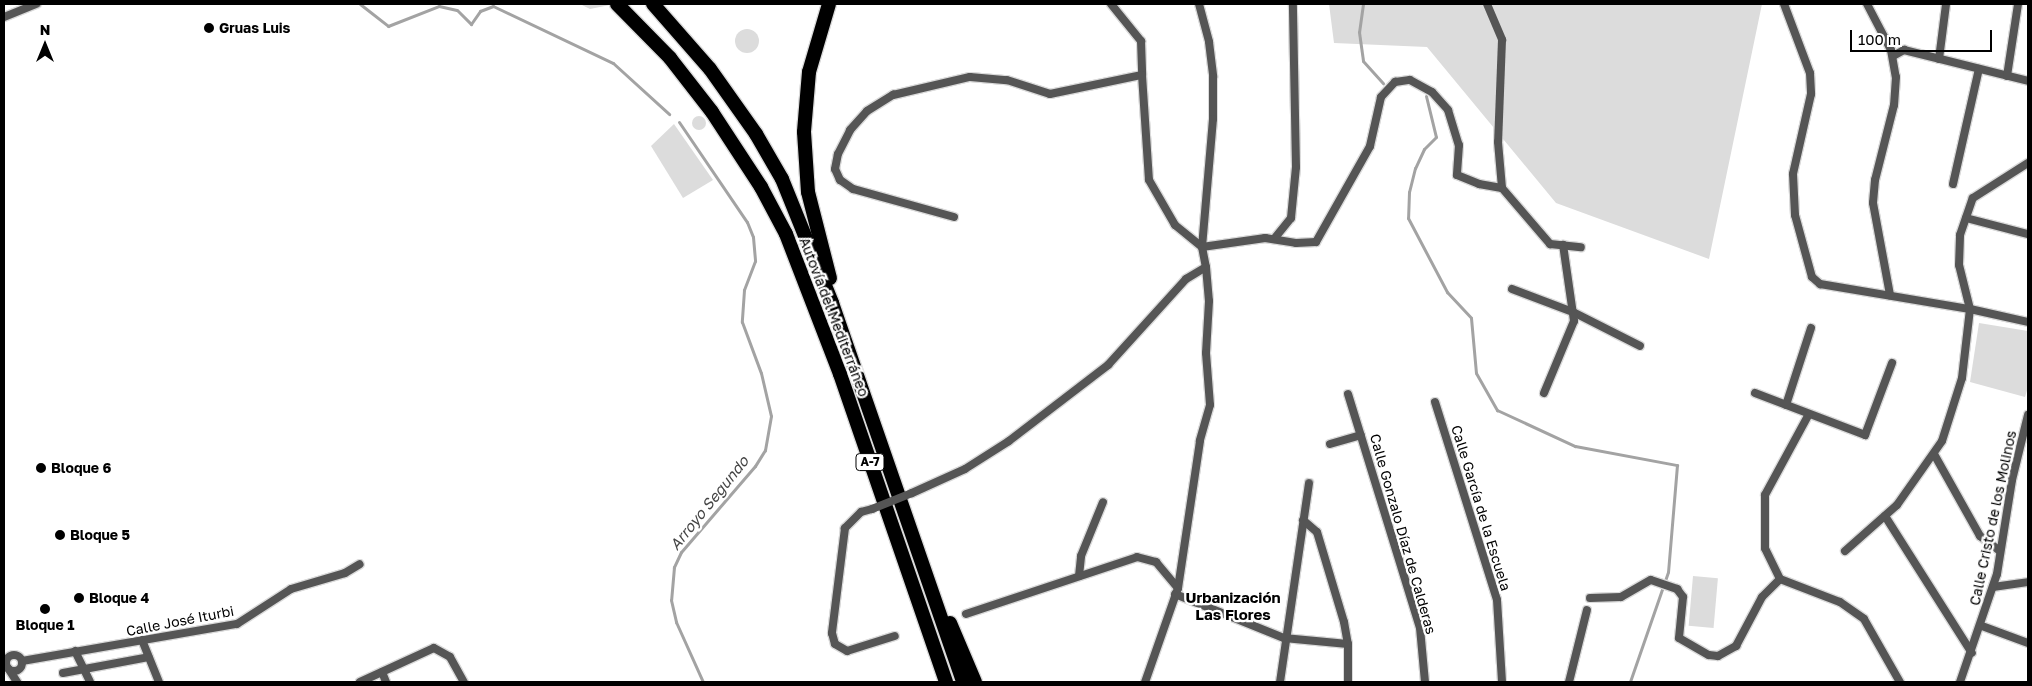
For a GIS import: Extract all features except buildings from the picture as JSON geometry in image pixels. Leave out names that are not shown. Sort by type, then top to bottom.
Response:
[{"type":"highway","name":"Autovía del Mediterráneo","points":[[617,4],[670,58],[712,112],[761,187],[789,243],[840,374],[946,682]]},
{"type":"highway","name":"Autovía del Mediterráneo","points":[[653,4],[689,42],[756,134],[788,193],[832,303],[962,682]]},
{"type":"highway","points":[[829,4],[809,72],[804,132],[808,192],[829,273],[832,303]]},
{"type":"highway","points":[[928,581],[956,635],[975,682]]},
{"type":"highway","points":[[930,636],[939,682]]},
{"type":"street","points":[[4,17],[36,4]]},
{"type":"street","points":[[1111,4],[1141,41],[1149,180],[1175,225],[1202,247],[1265,238],[1296,243],[1316,242],[1370,146],[1381,97],[1395,82],[1410,80],[1432,92],[1448,110],[1459,145],[1457,175],[1478,184],[1502,188]]},
{"type":"street","points":[[1145,682],[1177,591],[1200,441],[1210,405],[1206,353],[1209,301],[1202,247],[1213,119],[1213,77],[1209,42],[1199,4]]},
{"type":"street","points":[[1274,240],[1291,218],[1296,167],[1293,4]]},
{"type":"street","points":[[1487,4],[1502,40],[1498,142],[1502,188],[1550,244],[1581,247]]},
{"type":"street","points":[[1784,4],[1810,73],[1810,94],[1794,174],[1795,214],[1812,277],[1820,284],[1970,309],[2028,322]]},
{"type":"street","points":[[1939,59],[1946,4]]},
{"type":"street","points":[[2007,76],[2018,4]]},
{"type":"street","points":[[1870,6],[1893,56],[1896,91],[1875,180],[1873,204],[1890,295]]},
{"type":"street","points":[[1893,56],[1904,50],[2028,81]]},
{"type":"street","points":[[1953,184],[1979,69]]},
{"type":"street","points":[[954,217],[853,189],[840,180],[835,169],[838,154],[850,130],[867,111],[893,95],[970,77],[1007,80],[1050,94],[1142,75]]},
{"type":"street","points":[[1845,551],[1898,505],[1942,441],[1962,378],[1970,309],[1959,265],[1960,235],[1973,198],[2028,163]]},
{"type":"street","points":[[1966,218],[2028,234]]},
{"type":"street","points":[[1544,392],[1574,321],[1564,245]]},
{"type":"street","points":[[895,636],[847,651],[835,644],[832,633],[845,528],[861,512],[965,470],[1009,441],[1108,365],[1186,279],[1206,267]]},
{"type":"street","points":[[1512,289],[1573,312],[1640,346]]},
{"type":"street","points":[[1786,404],[1811,328]]},
{"type":"street","points":[[1756,393],[1865,436],[1892,363]]},
{"type":"street","name":"Calle Gonzalo Díaz de Calderas","points":[[1348,394],[1420,628],[1424,682]]},
{"type":"street","name":"Calle García de la Escuela","points":[[1435,402],[1497,600],[1502,682]]},
{"type":"street","points":[[1809,414],[1765,495],[1765,548],[1780,579],[1840,602],[1864,619],[1900,682]]},
{"type":"street","name":"Calle Cristo de los Molinos","points":[[1960,682],[1982,626],[1993,587],[2028,414]]},
{"type":"street","points":[[1330,444],[1362,435]]},
{"type":"street","points":[[1934,454],[1980,536],[2000,551]]},
{"type":"street","points":[[1280,682],[1284,638],[1309,483]]},
{"type":"street","points":[[1079,576],[1081,556],[1103,502]]},
{"type":"street","points":[[1885,516],[1972,652]]},
{"type":"street","points":[[1303,520],[1317,532],[1348,644],[1348,682]]},
{"type":"street","points":[[966,614],[1079,576],[1145,557],[1156,562],[1177,591],[1284,638],[1348,644]]},
{"type":"street","name":"Calle José Iturbi","points":[[22,664],[75,651],[240,623],[285,592],[348,572],[360,564]]},
{"type":"street","points":[[1590,598],[1621,597],[1651,580],[1677,589],[1683,597],[1680,638],[1709,655],[1718,656],[1736,646],[1762,597],[1780,579]]},
{"type":"street","points":[[1993,587],[2028,582]]},
{"type":"street","points":[[1570,682],[1587,610]]},
{"type":"street","points":[[1982,626],[2028,642]]},
{"type":"street","points":[[142,640],[159,682]]},
{"type":"street","points":[[360,682],[434,648],[450,657],[464,682]]},
{"type":"street","points":[[75,651],[90,682]]},
{"type":"street","points":[[6,665],[12,655],[22,664]]},
{"type":"street","points":[[63,673],[84,671],[149,657]]},
{"type":"street","points":[[6,665],[14,670],[22,664]]},
{"type":"street","points":[[19,682],[22,664]]},
{"type":"street","points":[[6,665],[19,682]]},
{"type":"street","points":[[382,672],[386,682]]},
{"type":"shaded area","points":[[580,4],[608,4],[610,5],[590,9]]},
{"type":"shaded area","points":[[1329,4],[1762,4],[1709,259],[1556,203],[1427,47],[1334,43]]},
{"type":"shaded area","points":[[747,29],[756,32],[759,41],[756,50],[747,53],[738,50],[735,41],[738,32]]},
{"type":"shaded area","points":[[696,116],[702,116],[706,123],[702,130],[696,130],[692,126],[692,120]]},
{"type":"shaded area","points":[[674,124],[713,180],[683,198],[651,146]]},
{"type":"shaded area","points":[[1979,323],[2028,331],[2028,387],[2025,397],[1970,382]]},
{"type":"shaded area","points":[[1693,576],[1718,578],[1714,628],[1689,626]]},
{"type":"waterway","name":"Arroyo Segundo","points":[[360,4],[388,26],[439,6],[457,10],[471,24],[480,11],[493,6],[613,63],[669,114]]},
{"type":"waterway","points":[[1363,4],[1359,32],[1363,61],[1383,83]]},
{"type":"waterway","points":[[1426,96],[1436,137],[1424,149],[1415,168],[1409,192],[1408,218],[1447,292],[1471,318],[1476,373],[1497,410],[1575,446],[1677,465],[1668,572],[1630,682]]},
{"type":"waterway","name":"Arroyo Segundo","points":[[679,122],[747,222],[753,237],[755,261],[744,290],[742,322],[761,373],[771,416],[765,450],[755,466],[681,552],[674,567],[671,600],[676,622],[703,682]]},
{"type":"place","name":"Gruas Luis","points":[[209,28]]},
{"type":"place","name":"Bloque 6","points":[[41,468]]},
{"type":"place","name":"Bloque 5","points":[[60,535]]},
{"type":"place","name":"Bloque 4","points":[[79,598]]},
{"type":"place","name":"Bloque 1","points":[[45,609]]},
{"type":"district","name":"Urbanización Las Flores","points":[[1233,606]]}]
